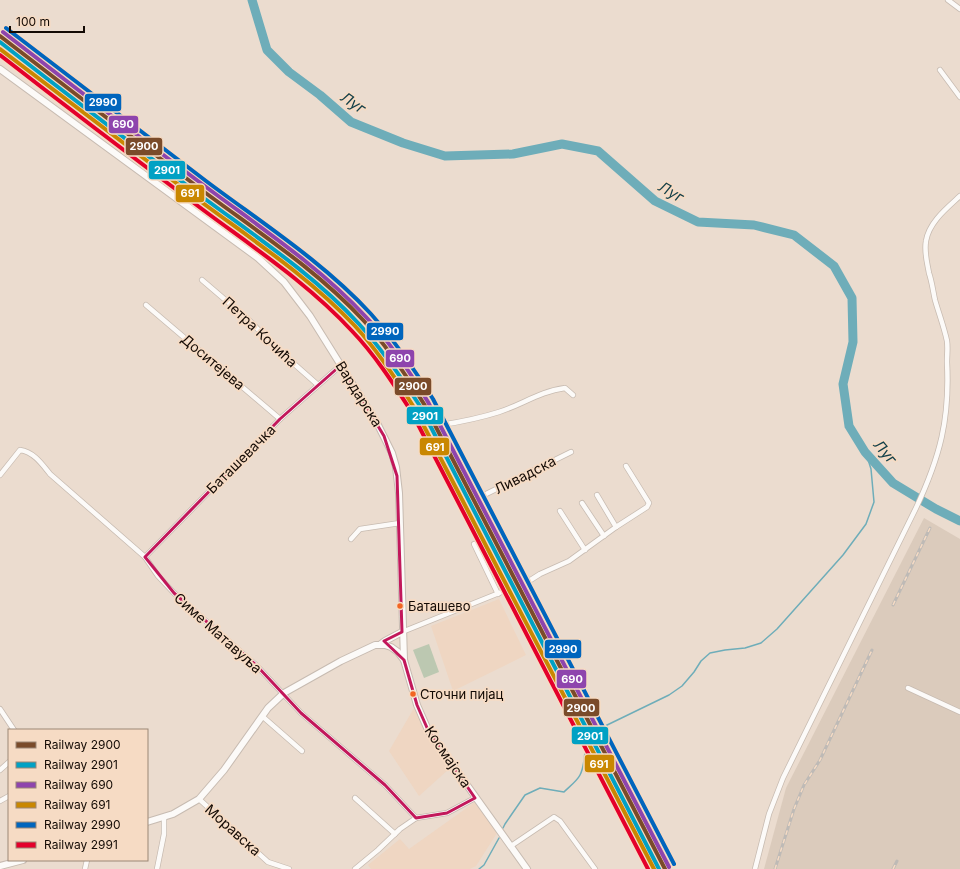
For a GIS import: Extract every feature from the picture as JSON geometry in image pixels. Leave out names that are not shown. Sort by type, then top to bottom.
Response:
[{"type":"main road","name":"Вардарска","points":[[0,70],[252,254],[281,278],[295,295],[310,316],[381,429],[392,454],[399,485],[402,632]]},
{"type":"main road","points":[[148,822],[173,814],[199,799],[224,770],[268,708],[284,693],[341,661],[381,644],[402,632]]},
{"type":"main road","name":"Космајска","points":[[402,632],[404,660],[417,705],[428,730],[527,869]]},
{"type":"main road","points":[[381,644],[387,645],[394,649],[404,660]]},
{"type":"main road","points":[[0,866],[19,861]]},
{"type":"street","points":[[948,0],[960,9]]},
{"type":"street","points":[[940,70],[960,97]]},
{"type":"street","points":[[755,869],[769,814],[783,778],[916,508],[936,461],[944,433],[947,398],[947,342],[935,300],[925,256],[925,247],[926,238],[930,228],[960,196]]},
{"type":"street","name":"Петра Кочића","points":[[202,280],[250,321],[275,347],[318,385]]},
{"type":"street","name":"Доситејева","points":[[146,305],[280,419]]},
{"type":"street","name":"Баташевачка","points":[[144,557],[280,419],[341,365]]},
{"type":"street","points":[[528,581],[509,556],[441,425],[498,412],[556,389],[565,388],[573,395]]},
{"type":"street","name":"Симе Матавуља","points":[[0,475],[20,450],[28,452],[37,458],[50,474],[144,557],[158,576],[174,593],[229,640],[284,693],[301,712],[385,785],[416,818]]},
{"type":"street","name":"Ливадска","points":[[480,498],[571,452]]},
{"type":"street","points":[[402,632],[498,594],[569,561],[616,527],[647,508],[649,503],[626,466]]},
{"type":"street","points":[[597,495],[616,527]]},
{"type":"street","points":[[582,503],[604,536]]},
{"type":"street","points":[[560,511],[585,550]]},
{"type":"street","points":[[351,539],[360,529],[400,523]]},
{"type":"street","points":[[474,544],[498,594]]},
{"type":"street","points":[[908,688],[960,712]]},
{"type":"street","points":[[0,709],[13,729]]},
{"type":"street","points":[[262,716],[302,751]]},
{"type":"street","points":[[0,770],[8,763]]},
{"type":"street","points":[[355,798],[395,834]]},
{"type":"street","points":[[355,869],[416,818],[447,812],[476,798]]},
{"type":"street","name":"Моравска","points":[[199,799],[268,862],[289,869]]},
{"type":"street","points":[[157,869],[164,834],[164,817]]},
{"type":"street","points":[[511,846],[554,817],[560,821],[595,869]]},
{"type":"highlighted area","points":[[341,365],[384,436],[397,476],[402,632],[384,641],[404,660],[417,705],[428,730],[475,798],[447,813],[416,818],[385,785],[301,713],[257,666],[174,593],[145,557],[280,419]]},
{"type":"shaded area","points":[[924,518],[960,539],[960,869],[764,869],[786,788]]},
{"type":"shaded area","points":[[499,599],[526,655],[453,691],[431,626]]},
{"type":"shaded area","points":[[414,708],[449,769],[419,796],[389,751]]},
{"type":"shaded area","points":[[475,802],[497,833],[476,866],[470,869],[371,869],[368,865],[400,839],[409,849]]},
{"type":"green space","points":[[429,644],[439,672],[424,678],[413,650]]},
{"type":"waterway","name":"Луг","points":[[252,0],[267,50],[289,72],[320,95],[351,122],[403,143],[445,156],[513,154],[562,144],[598,151],[655,201],[698,222],[754,225],[794,235],[834,266],[852,298],[853,342],[843,384],[849,426],[865,452],[893,483],[936,509],[960,521]]},
{"type":"waterway","points":[[603,727],[669,695],[682,686],[701,661],[710,653],[745,648],[761,643],[777,629],[843,555],[866,524],[874,502],[871,469],[866,453]]},
{"type":"waterway","points":[[503,828],[525,795],[540,788],[564,792],[575,782],[582,770],[587,742],[592,732]]},
{"type":"waterway","points":[[479,869],[484,865],[499,838]]},
{"type":"railway","points":[[893,605],[930,528]]},
{"type":"railway","points":[[775,869],[794,809],[804,785],[820,760],[872,650]]},
{"type":"railway","points":[[893,869],[897,861]]},
{"type":"rail line","name":"2990","points":[[6,28],[312,260],[352,295],[388,334],[433,399],[674,864]]},
{"type":"rail line","name":"690","points":[[3,32],[308,263],[366,317],[391,347],[428,402],[669,867]]},
{"type":"rail line","name":"2900","points":[[0,36],[305,267],[345,302],[381,340],[424,404],[665,869]]},
{"type":"rail line","name":"2901","points":[[0,42],[73,99],[302,271],[341,305],[376,343],[420,406],[659,869]]},
{"type":"rail line","name":"691","points":[[0,49],[297,273],[337,307],[372,345],[415,409],[654,869]]},
{"type":"rail line","name":"2991","points":[[0,55],[142,164],[295,278],[334,312],[376,359],[411,411],[648,869]]},
{"type":"place","name":"Баташево","points":[[400,606]]},
{"type":"place","name":"Сточни пијац","points":[[413,694]]}]
